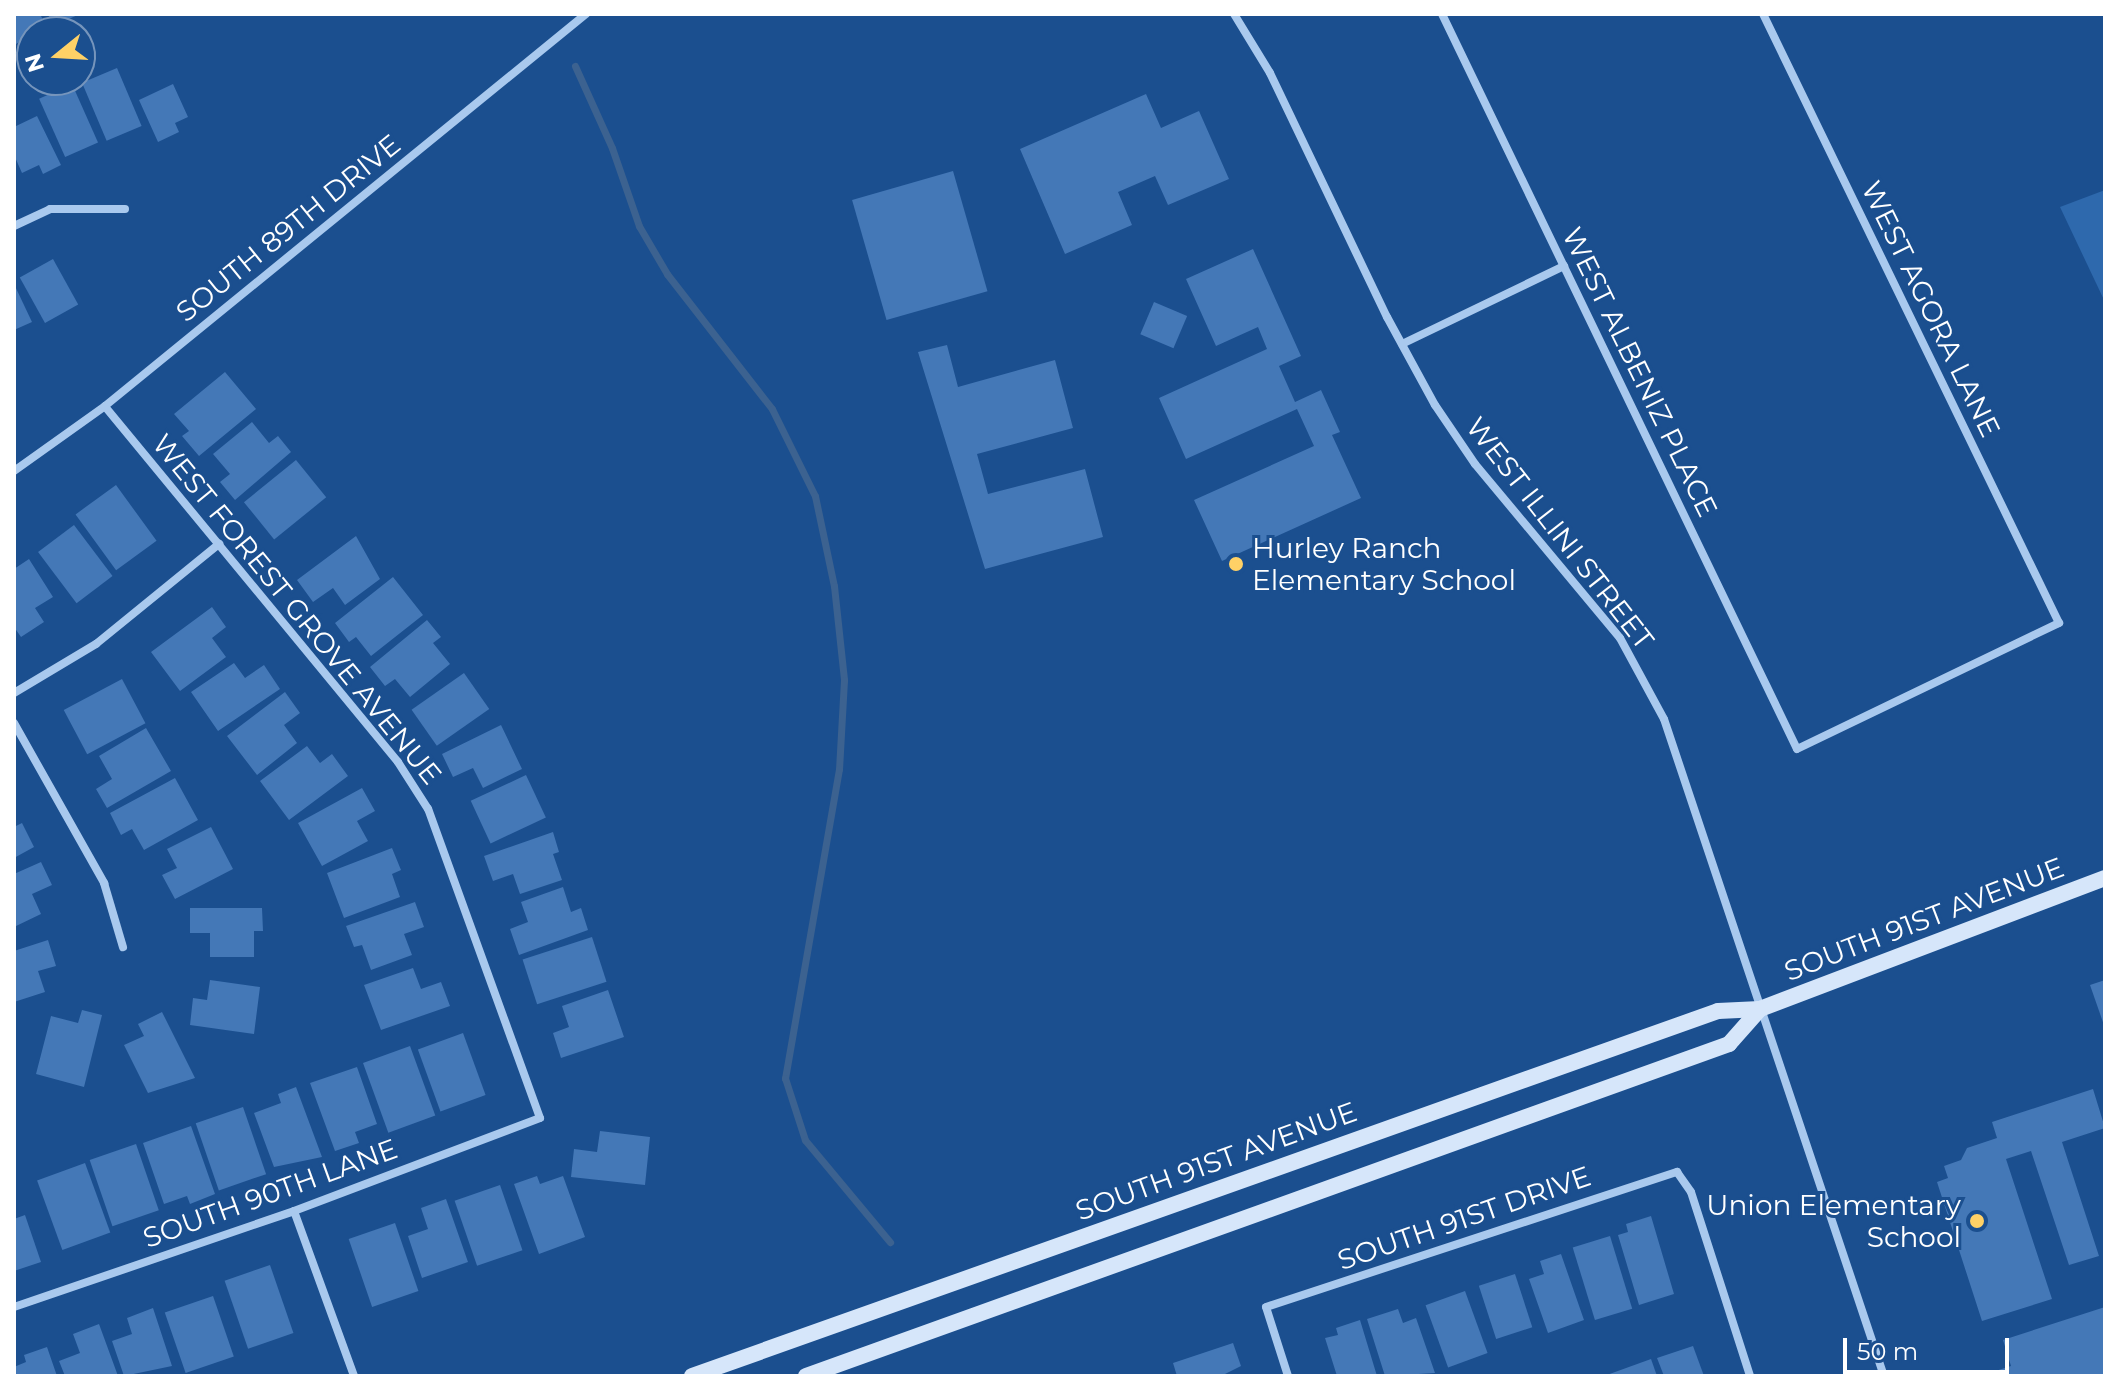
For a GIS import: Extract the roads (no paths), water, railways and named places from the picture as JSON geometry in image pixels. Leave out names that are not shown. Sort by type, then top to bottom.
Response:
[{"type":"main road","name":"SOUTH 91ST AVENUE","points":[[692,1376],[1718,1011],[1760,1009],[2105,878]]},
{"type":"main road","name":"SOUTH 91ST AVENUE","points":[[806,1376],[1729,1044],[1760,1009]]},
{"type":"street","name":"SOUTH 89TH DRIVE","points":[[14,471],[105,406],[586,14]]},
{"type":"street","name":"WEST ILLINI STREET","points":[[1234,14],[1270,73],[1402,344],[1475,464],[1620,638],[1664,719],[1884,1376]]},
{"type":"street","name":"WEST ALBENIZ PLACE","points":[[1442,14],[1797,749]]},
{"type":"street","name":"WEST AGORA LANE","points":[[1763,14],[2059,623],[1797,749]]},
{"type":"street","points":[[14,226],[50,209],[125,209]]},
{"type":"street","points":[[1402,344],[1564,266]]},
{"type":"street","name":"WEST FOREST GROVE AVENUE","points":[[105,406],[398,762],[428,809],[540,1118]]},
{"type":"street","points":[[14,693],[96,644],[219,544]]},
{"type":"street","points":[[14,723],[104,883],[123,947]]},
{"type":"street","name":"SOUTH 90TH LANE","points":[[14,1307],[294,1211],[540,1118]]},
{"type":"street","name":"SOUTH 91ST DRIVE","points":[[1288,1376],[1266,1307],[1677,1172],[1691,1192],[1750,1376]]},
{"type":"street","points":[[294,1211],[354,1376]]},
{"type":"waterway","points":[[575,66],[612,148],[639,226],[667,274],[772,409],[815,496],[834,586],[844,680],[839,769],[785,1078],[805,1140],[890,1242]]},
{"type":"place","name":"Hurley Ranch Elementary School","points":[[1236,564]]},
{"type":"place","name":"Union Elementary School","points":[[1977,1221]]}]
